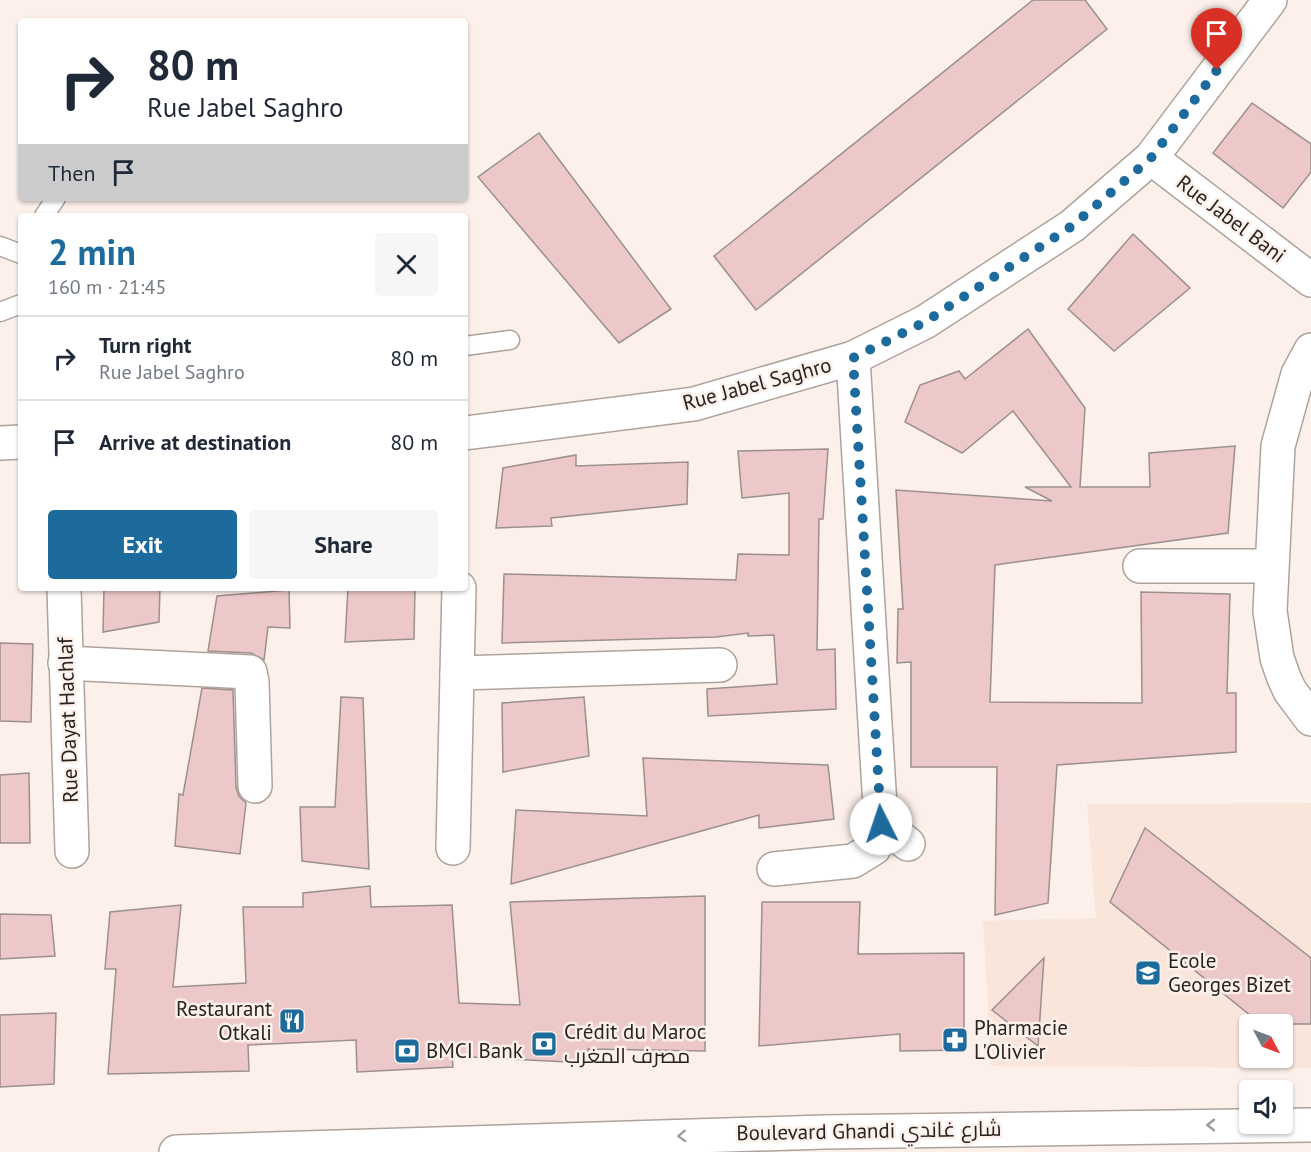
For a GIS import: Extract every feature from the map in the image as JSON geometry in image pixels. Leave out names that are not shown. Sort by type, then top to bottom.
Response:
[{"type":"street","name":"Rue Jabel Saghro","points":[[468,433],[694,404],[853,358],[925,322],[1072,226],[1151,158],[1270,0]]},
{"type":"street","name":"Rue Jabel Bani","points":[[1151,158],[1311,280]]},
{"type":"street","points":[[1311,350],[1298,374],[1278,446],[1270,566],[1270,611],[1277,658],[1290,691],[1311,719]]},
{"type":"street","points":[[774,869],[853,861],[874,848],[881,824],[853,358]]},
{"type":"street","points":[[0,443],[18,442]]},
{"type":"street","points":[[1140,566],[1270,566]]},
{"type":"street","name":"Rue Dayat Hachlaf","points":[[64,591],[72,852]]},
{"type":"street","points":[[453,848],[459,591]]},
{"type":"street","points":[[65,663],[250,672],[255,786]]},
{"type":"street","points":[[457,673],[720,665]]},
{"type":"street","points":[[881,824],[908,844]]},
{"type":"street","name":"Boulevard Ghandi شارع غاندي","points":[[176,1152],[824,1142],[1311,1125]]},
{"type":"lane","points":[[468,346],[510,340]]},
{"type":"shaded area","name":"Ecole Georges Bizet","points":[[1311,803],[1311,1068],[1293,1068],[1293,1014],[1239,1014],[1239,1068],[991,1066],[983,921],[1096,918],[1087,804]]},
{"type":"building","points":[[1033,0],[1085,0],[1107,29],[756,310],[714,256]]},
{"type":"building","points":[[1252,103],[1311,144],[1311,172],[1283,208],[1213,153]]},
{"type":"building","points":[[539,133],[671,309],[619,343],[478,177]]},
{"type":"building","points":[[1133,234],[1190,288],[1114,351],[1068,309]]},
{"type":"building","points":[[1028,329],[1085,408],[1080,487],[1150,487],[1149,453],[1235,446],[1228,533],[995,565],[990,702],[1142,703],[1141,592],[1230,594],[1227,693],[1236,693],[1236,752],[1057,765],[1048,903],[995,915],[997,767],[911,767],[911,662],[897,663],[898,609],[903,609],[896,490],[1052,501],[1025,487],[1071,487],[1013,411],[962,453],[905,422],[920,385],[959,371],[965,379]]},
{"type":"building","points":[[828,449],[823,519],[819,519],[817,650],[835,649],[836,709],[708,716],[707,689],[777,684],[774,635],[748,636],[748,633],[716,637],[502,643],[504,574],[736,580],[738,554],[789,555],[789,493],[742,498],[738,451]]},
{"type":"building","points":[[576,455],[576,466],[688,462],[687,504],[551,518],[552,526],[496,528],[503,468]]},
{"type":"building","points":[[104,591],[160,591],[159,622],[103,632]]},
{"type":"building","points":[[289,591],[290,628],[268,627],[264,660],[251,653],[208,651],[217,596]]},
{"type":"building","points":[[348,591],[415,591],[414,639],[345,642]]},
{"type":"building","points":[[0,643],[33,644],[31,722],[0,721]]},
{"type":"building","points":[[202,688],[233,690],[236,787],[239,796],[246,803],[240,854],[175,846],[179,794],[183,795]]},
{"type":"building","points":[[341,697],[363,698],[369,869],[302,861],[300,807],[335,807]]},
{"type":"building","points":[[584,697],[589,756],[503,772],[502,703]]},
{"type":"building","points":[[643,758],[828,765],[834,819],[759,828],[759,815],[511,884],[516,810],[647,816]]},
{"type":"building","points":[[29,773],[30,843],[0,843],[0,775]]},
{"type":"building","points":[[1145,828],[1311,958],[1311,1024],[1293,1024],[1293,1014],[1249,1014],[1110,902]]},
{"type":"building","points":[[370,886],[371,907],[452,905],[459,1003],[520,1005],[510,902],[705,896],[705,1051],[588,1049],[588,1063],[452,1056],[453,1067],[357,1072],[356,1040],[248,1045],[249,1071],[108,1074],[116,969],[105,969],[110,912],[181,905],[173,987],[246,983],[243,907],[303,907],[303,893]]},
{"type":"building","points":[[762,902],[860,902],[858,954],[964,953],[964,1050],[900,1051],[900,1034],[759,1046]]},
{"type":"building","points":[[0,914],[51,915],[55,956],[0,959]]},
{"type":"building","points":[[1044,958],[1038,1046],[992,1010]]},
{"type":"building","points":[[56,1013],[54,1084],[0,1087],[0,1015]]},
{"type":"place","name":"Ecole Georges Bizet","points":[[1148,973]]},
{"type":"place","name":"Restaurant Otkali","points":[[292,1021]]},
{"type":"place","name":"Pharmacie L'Olivier","points":[[955,1040]]},
{"type":"place","name":"Crédit du Maroc مصرف المغرب","points":[[544,1044]]},
{"type":"place","name":"BMCI Bank","points":[[407,1051]]},
{"type":"route","points":[[881,824],[853,358],[925,322],[1072,226],[1151,158],[1217,70]]}]
